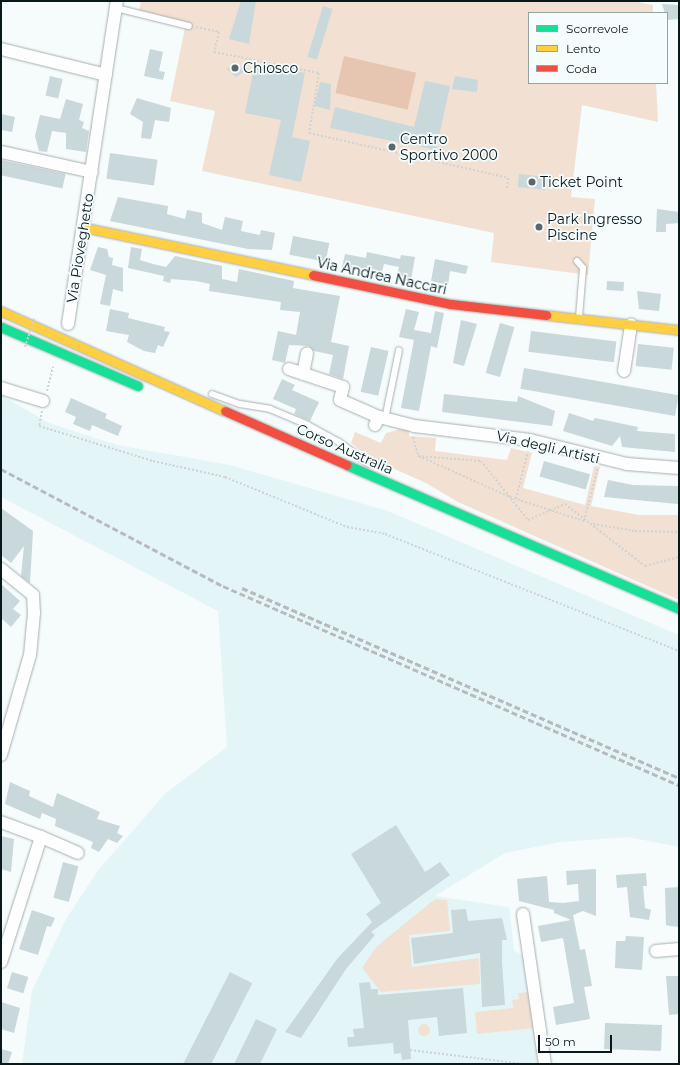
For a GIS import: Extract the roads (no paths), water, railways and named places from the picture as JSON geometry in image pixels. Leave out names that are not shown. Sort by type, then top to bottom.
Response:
[{"type":"main road","name":"Via Andrea Naccari","points":[[82,227],[451,304],[679,330]]},
{"type":"main road","name":"Corso Australia","points":[[1,311],[149,375],[420,498],[679,609]]},
{"type":"main road","points":[[1,327],[145,389]]},
{"type":"street","name":"Via Pioveghetto","points":[[68,324],[117,5]]},
{"type":"street","points":[[1,49],[106,74]]},
{"type":"street","points":[[1,152],[92,172]]},
{"type":"street","points":[[624,371],[631,324]]},
{"type":"street","points":[[289,369],[303,374],[307,353]]},
{"type":"street","name":"Via degli Artisti","points":[[303,374],[342,387],[340,400],[380,420],[414,426],[530,440],[600,459],[650,468],[679,468]]},
{"type":"street","points":[[1,388],[43,401]]},
{"type":"street","points":[[1,570],[32,596],[34,613],[30,655],[1,755]]},
{"type":"street","points":[[1,822],[78,853]]},
{"type":"street","points":[[1,962],[41,837]]},
{"type":"street","points":[[523,914],[545,1064]]},
{"type":"street","points":[[656,951],[679,949]]},
{"type":"lane","points":[[117,5],[189,26]]},
{"type":"lane","points":[[577,261],[583,268],[579,319]]},
{"type":"lane","points":[[380,420],[399,350]]},
{"type":"lane","points":[[149,375],[177,380]]},
{"type":"lane","points":[[204,390],[240,404],[270,409],[308,425],[378,468]]},
{"type":"lane","points":[[389,474],[420,498]]},
{"type":"railway","points":[[1,469],[223,586],[679,785]]},
{"type":"railway","points":[[242,588],[679,778]]},
{"type":"place","name":"Chiosco","points":[[235,68]]},
{"type":"place","name":"Centro Sportivo 2000","points":[[392,147]]},
{"type":"place","name":"Ticket Point","points":[[532,182]]},
{"type":"place","name":"Park Ingresso Piscine","points":[[539,227]]}]
